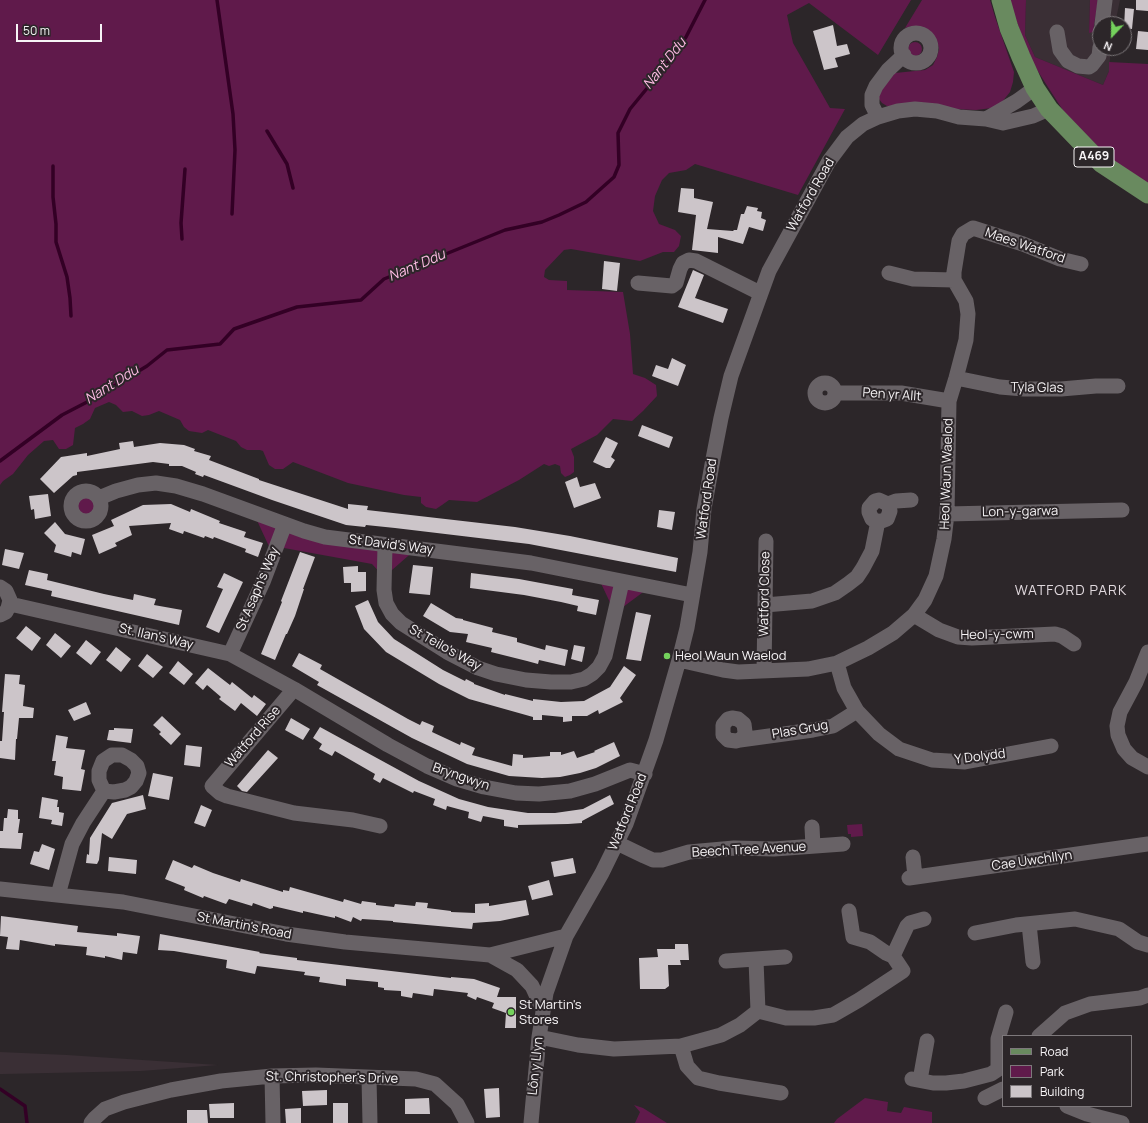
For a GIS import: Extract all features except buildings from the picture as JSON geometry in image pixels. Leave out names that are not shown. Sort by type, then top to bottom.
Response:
[{"type":"main road","name":"A469","points":[[1001,0],[1009,28],[1035,88],[1049,109],[1101,163],[1148,194]]},
{"type":"street","points":[[1103,16],[1105,0]]},
{"type":"street","points":[[1057,32],[1060,50],[1068,61],[1078,66],[1089,67],[1099,56]]},
{"type":"street","points":[[878,117],[872,105],[872,95],[876,86],[888,70],[904,55]]},
{"type":"street","points":[[986,119],[1017,101],[1035,88]]},
{"type":"street","name":"Watford Road","points":[[543,1010],[546,993],[566,936],[617,844],[634,804],[656,740],[687,628],[700,552],[704,509],[721,418],[731,376],[769,271],[829,161],[847,137],[863,124],[878,117],[898,111],[916,109],[937,111],[959,117],[986,119],[1003,123],[1033,116],[1049,109]]},
{"type":"street","name":"Maes Watford","points":[[954,280],[958,241],[963,234],[973,228],[1023,244],[1060,260],[1081,264]]},
{"type":"street","points":[[638,283],[672,286],[676,283],[684,263],[690,260],[696,261],[760,293]]},
{"type":"street","points":[[889,273],[913,280],[954,280]]},
{"type":"street","name":"Heol Waun Waelod","points":[[679,660],[738,672],[808,670],[837,663],[868,648],[893,633],[914,615],[924,600],[936,576],[944,539],[947,514],[949,401],[966,340],[968,314],[966,301],[954,280]]},
{"type":"street","name":"Tyla Glas","points":[[956,378],[1000,387],[1024,389],[1118,386]]},
{"type":"street","name":"Pen yr Allt","points":[[835,393],[901,393],[949,401]]},
{"type":"street","name":"St David's Way","points":[[99,498],[116,491],[138,485],[156,483],[176,486],[325,537],[531,563],[692,595]]},
{"type":"street","points":[[765,605],[812,601],[835,593],[848,584],[857,577],[872,551],[878,521],[883,521],[889,516],[890,507],[888,504],[896,501],[911,500]]},
{"type":"street","name":"Lon-y-garwa","points":[[947,514],[1094,504],[1122,510]]},
{"type":"street","name":"St Asaph's Way","points":[[230,654],[263,582],[285,524]]},
{"type":"street","name":"Watford Close","points":[[764,671],[766,541]]},
{"type":"street","name":"St Teilo's Way","points":[[385,545],[384,590],[386,603],[392,614],[400,623],[440,648],[478,668],[496,674],[526,680],[571,682],[584,679],[596,670],[605,656],[622,582]]},
{"type":"street","name":"St. Ilan's Way","points":[[0,587],[9,595],[5,610],[230,654],[294,689]]},
{"type":"street","name":"Heol-y-cwm","points":[[914,615],[939,630],[958,637],[972,638],[1055,634],[1064,631],[1074,644]]},
{"type":"street","points":[[1148,652],[1142,684],[1120,712],[1117,726],[1118,735],[1124,749],[1132,758],[1148,767]]},
{"type":"street","name":"Y Dolydd","points":[[837,663],[844,688],[857,711],[878,734],[899,749],[932,760],[965,762],[1051,746]]},
{"type":"street","name":"Bryngwyn","points":[[294,689],[388,745],[427,766],[457,779],[484,787],[539,794],[570,791],[595,784],[630,770],[645,774]]},
{"type":"street","name":"Watford Rise","points":[[294,689],[212,786],[220,794],[294,813],[353,820],[380,826]]},
{"type":"street","name":"Plas Grug","points":[[740,740],[833,726],[857,711]]},
{"type":"street","points":[[58,895],[72,844],[83,823],[104,791]]},
{"type":"street","name":"Beech Tree Avenue","points":[[812,827],[813,846]]},
{"type":"street","name":"Beech Tree Avenue","points":[[617,844],[653,860],[662,860],[689,852],[734,848],[774,849],[843,844]]},
{"type":"street","name":"Cae Uwchllyn","points":[[913,857],[912,878],[1148,844]]},
{"type":"street","name":"St Martin's Road","points":[[0,889],[123,902],[286,934],[345,942],[490,955],[566,936]]},
{"type":"street","points":[[758,1011],[786,1018],[814,1018],[833,1015],[903,971],[893,956],[870,942],[852,937],[850,911]]},
{"type":"street","points":[[893,956],[910,922],[924,919]]},
{"type":"street","points":[[975,933],[1023,924],[1075,919],[1119,929],[1138,942],[1148,945]]},
{"type":"street","points":[[1023,924],[1034,962]]},
{"type":"street","name":"St Martin's Road","points":[[490,955],[517,970],[532,986],[543,1010]]},
{"type":"street","points":[[726,961],[785,957]]},
{"type":"street","points":[[756,960],[758,1011]]},
{"type":"street","points":[[1040,1035],[1065,1013],[1090,1004],[1140,998],[1148,995]]},
{"type":"street","name":"Lôn y Llyn","points":[[531,1123],[543,1010]]},
{"type":"street","points":[[539,1037],[578,1045],[614,1049],[681,1046],[721,1035],[740,1025],[758,1011]]},
{"type":"street","points":[[927,1041],[916,1080],[933,1083],[946,1083],[958,1082],[990,1074],[1000,1068],[998,1039],[1006,1012]]},
{"type":"street","points":[[681,1046],[687,1066],[698,1078],[719,1083],[781,1092]]},
{"type":"street","name":"St. Christopher's Drive","points":[[91,1123],[105,1109],[124,1102],[171,1090],[221,1081],[272,1076],[316,1075],[416,1079],[435,1084],[457,1104],[467,1123]]},
{"type":"street","points":[[272,1076],[272,1123]]},
{"type":"street","points":[[369,1078],[370,1123]]},
{"type":"street","points":[[985,1098],[1002,1090]]},
{"type":"street","points":[[1070,1107],[1087,1114],[1122,1123]]},
{"type":"shaded area","points":[[1026,0],[1090,0],[1089,33],[1092,32],[1092,56],[1110,56],[1109,71],[1103,85],[1035,57],[1025,35]]},
{"type":"shaded area","points":[[1098,0],[1120,0],[1117,16],[1095,16]]},
{"type":"shaded area","points":[[0,1052],[218,1065],[141,1071],[0,1074]]},
{"type":"green space","points":[[0,0],[911,0],[878,55],[809,3],[787,15],[793,43],[830,108],[845,109],[798,195],[695,164],[686,170],[669,173],[662,180],[655,196],[653,211],[659,224],[675,230],[681,236],[679,246],[674,252],[663,252],[640,261],[571,249],[564,250],[545,270],[544,277],[549,280],[567,281],[567,290],[623,292],[630,334],[633,374],[645,378],[656,385],[657,396],[632,421],[613,419],[597,435],[571,449],[574,457],[574,472],[570,475],[565,477],[561,473],[560,466],[555,464],[549,466],[544,464],[519,480],[477,502],[449,500],[436,509],[426,507],[421,503],[421,497],[404,495],[348,483],[293,462],[283,469],[275,469],[269,465],[263,451],[247,450],[241,447],[236,441],[208,430],[202,433],[189,431],[184,427],[180,420],[159,411],[142,416],[132,411],[123,412],[116,405],[109,402],[95,408],[90,419],[75,428],[73,445],[66,449],[59,449],[53,440],[44,441],[28,455],[13,474],[0,485]]},
{"type":"green space","points":[[922,0],[990,0],[1014,72],[1010,92],[1002,102],[992,108],[976,110],[887,106],[882,103],[879,99],[879,94],[895,73],[925,70],[933,65],[937,57],[939,49],[937,41],[931,33],[922,28],[913,26],[905,28]]},
{"type":"green space","points":[[1009,0],[1026,0],[1025,35],[1035,57],[1103,85],[1109,71],[1109,62],[1148,64],[1148,186],[1118,167],[1064,112],[1030,59]]},
{"type":"green space","points":[[1090,0],[1098,0],[1096,16],[1092,16],[1092,32],[1089,33]]},
{"type":"green space","points":[[912,42],[918,42],[922,46],[922,52],[918,56],[912,56],[908,52],[908,46]]},
{"type":"green space","points":[[86,491],[92,492],[100,500],[100,512],[92,520],[86,521],[80,520],[72,512],[71,506],[72,500],[80,492]]},
{"type":"green space","points":[[254,514],[285,524],[416,549],[384,577],[372,564],[284,548],[273,555]]},
{"type":"green space","points":[[598,577],[650,587],[615,613]]},
{"type":"green space","points":[[862,824],[863,836],[851,837],[851,834],[848,834],[847,825]]},
{"type":"green space","points":[[865,1098],[888,1102],[887,1111],[901,1113],[904,1107],[932,1112],[932,1123],[834,1123],[837,1119]]},
{"type":"green space","points":[[634,1105],[643,1108],[667,1123],[635,1123],[640,1112]]},
{"type":"waterway","points":[[217,0],[233,114],[235,150],[232,214]]},
{"type":"waterway","name":"Nant Ddu","points":[[0,461],[62,415],[89,401],[147,366],[167,350],[220,344],[234,329],[297,307],[361,300],[384,279],[505,230],[542,222],[586,202],[614,177],[619,165],[618,133],[630,109],[667,64],[686,37],[705,0]]},
{"type":"waterway","points":[[267,131],[287,164],[293,188]]},
{"type":"waterway","points":[[53,166],[53,197],[56,242],[67,277],[71,316]]},
{"type":"waterway","points":[[182,239],[181,223],[185,169]]},
{"type":"waterway","name":"Nant Ddu","points":[[0,1089],[25,1106],[27,1123]]},
{"type":"place","name":"Heol Waun Waelod","points":[[667,656]]},
{"type":"place","name":"St Martin's Stores","points":[[511,1012]]},
{"type":"district","name":"WATFORD PARK","points":[[1071,591]]}]
